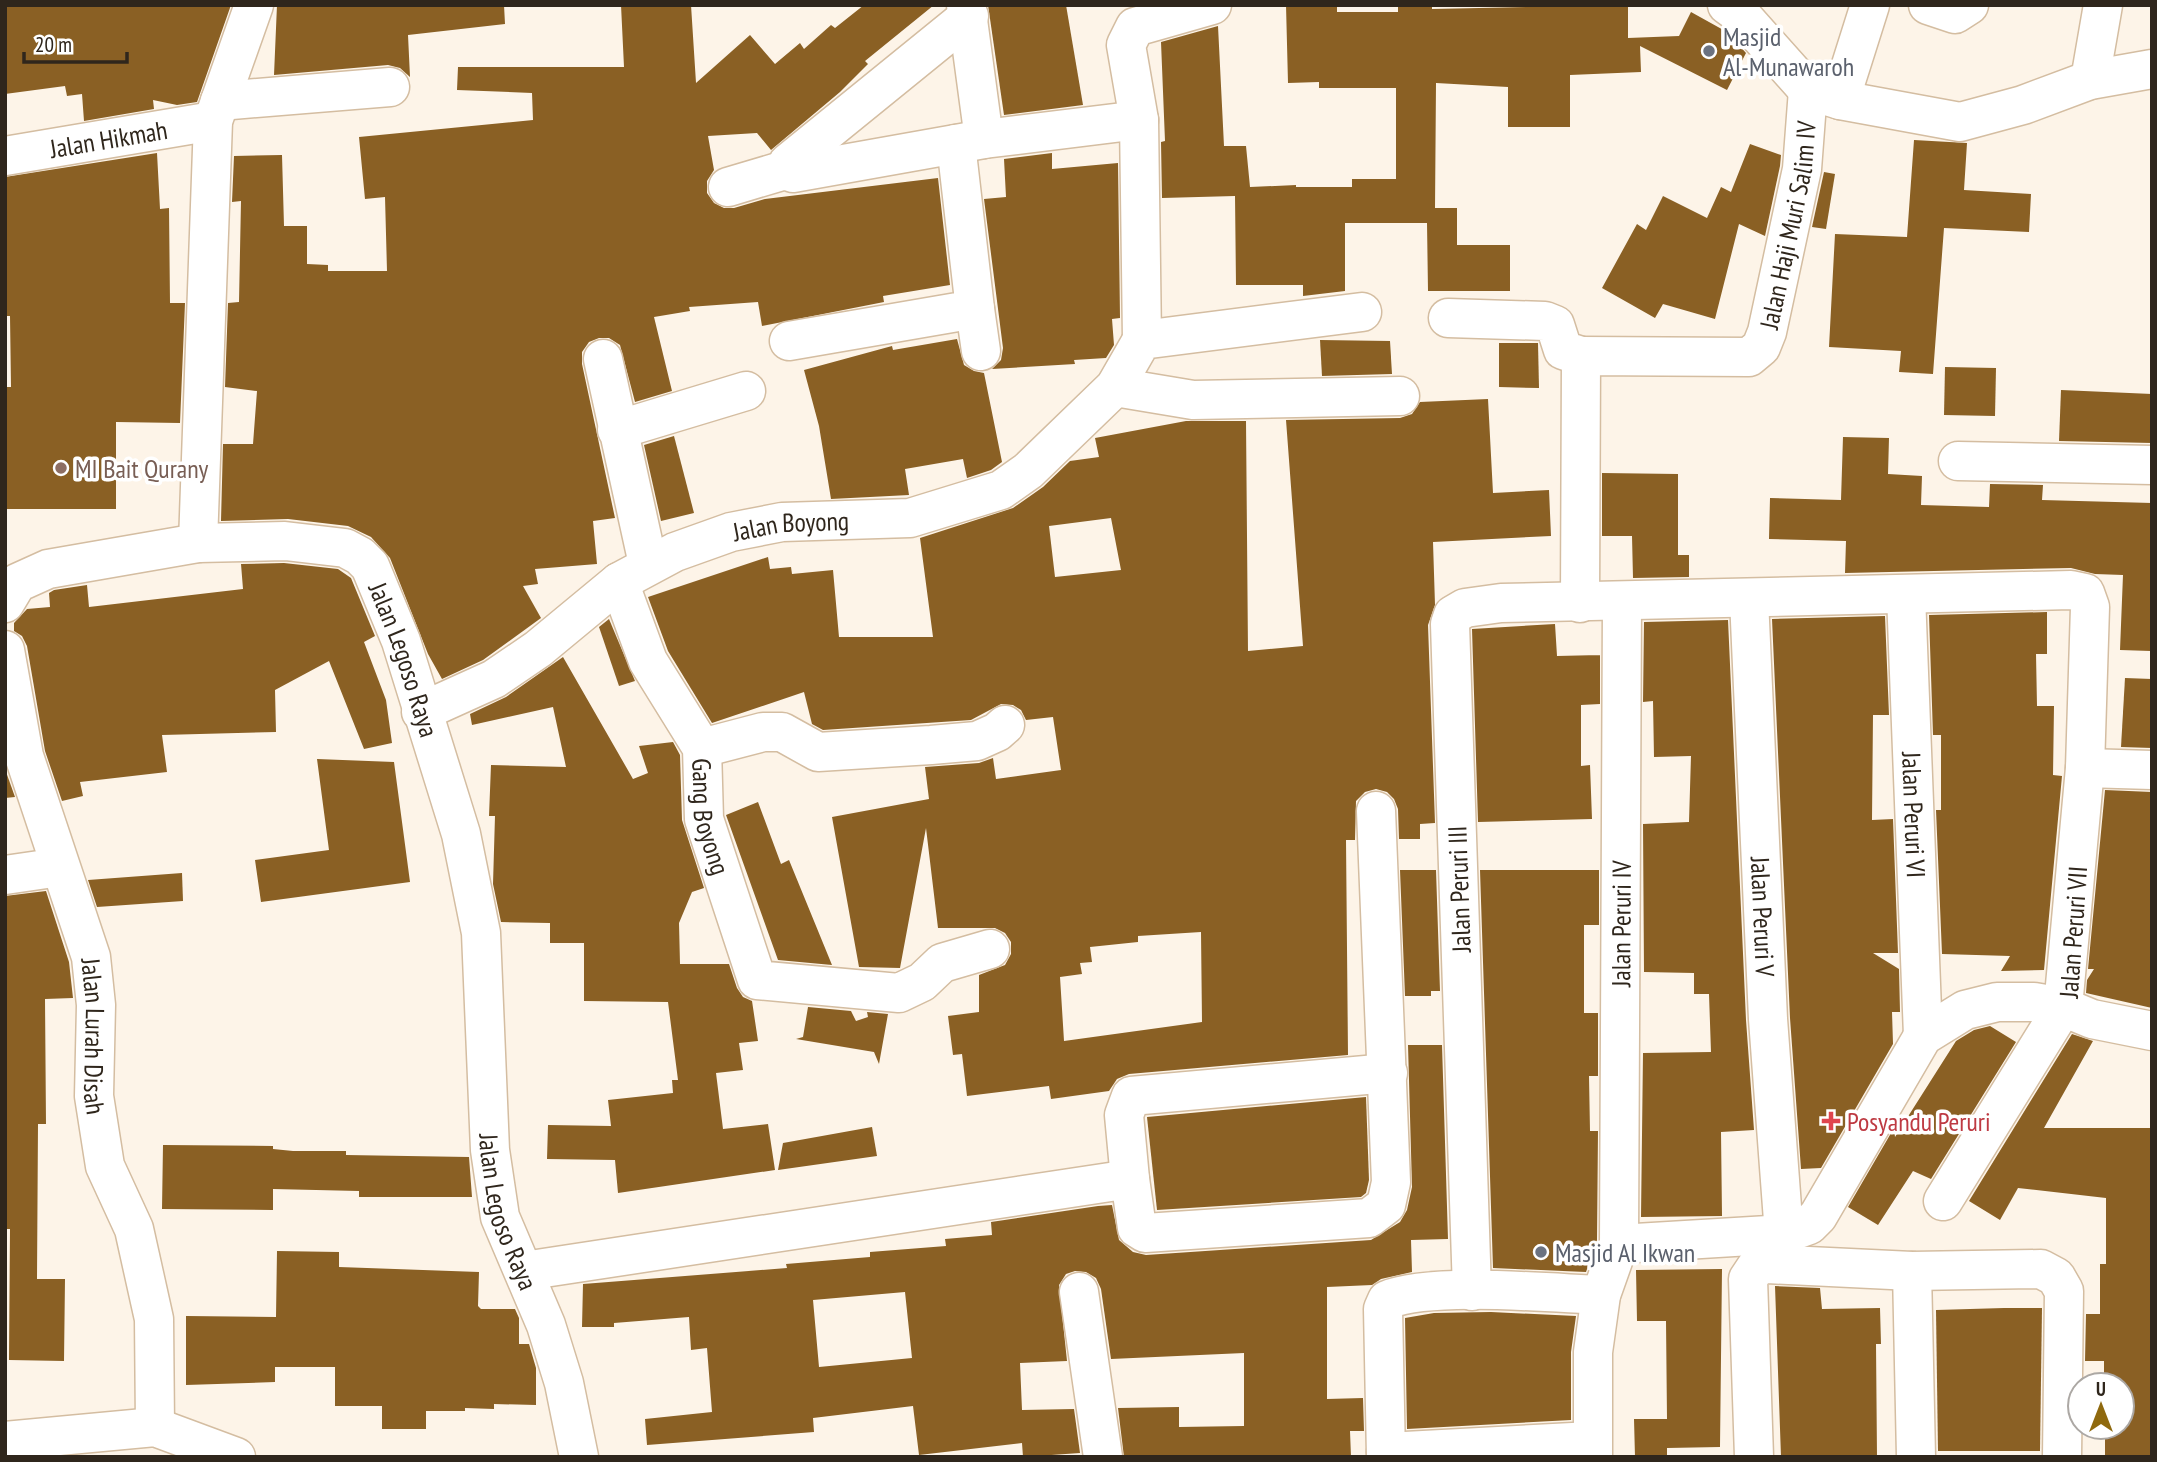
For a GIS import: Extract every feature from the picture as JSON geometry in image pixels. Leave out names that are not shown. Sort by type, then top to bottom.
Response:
[{"type":"street","points":[[5,603],[17,583],[48,569],[198,543],[217,111],[254,5]]},
{"type":"street","points":[[1212,5],[1135,27],[1128,36],[1126,45],[1139,120],[1142,340],[1362,312]]},
{"type":"street","points":[[1727,5],[1742,16],[1824,95],[1959,121],[2022,105],[2090,80],[2152,69]]},
{"type":"street","name":"Jalan Haji Muri Salim IV","points":[[1581,356],[1749,357],[1761,347],[1767,332],[1802,169],[1824,95],[1870,5]]},
{"type":"street","points":[[1928,5],[1955,14],[1969,5]]},
{"type":"street","points":[[2090,80],[2103,5]]},
{"type":"street","points":[[967,10],[975,309],[981,351]]},
{"type":"street","points":[[785,170],[788,163],[967,10]]},
{"type":"street","name":"Jalan Hikmah","points":[[5,156],[217,111],[390,87]]},
{"type":"street","points":[[728,187],[785,170],[793,173],[970,142],[1139,120]]},
{"type":"street","points":[[789,341],[975,309]]},
{"type":"street","points":[[1448,318],[1545,321],[1555,325],[1563,349],[1581,356],[1580,603]]},
{"type":"street","name":"Jalan Boyong","points":[[421,712],[494,679],[538,649],[634,573],[731,532],[782,523],[892,521],[925,516],[988,497],[1028,471],[1115,387],[1142,340]]},
{"type":"street","name":"Gang Boyong","points":[[603,359],[617,430],[634,573],[648,660],[702,748],[704,819],[757,980],[899,993],[922,982],[942,963],[990,949]]},
{"type":"street","points":[[1115,387],[1193,400],[1400,397]]},
{"type":"street","points":[[617,430],[746,391]]},
{"type":"street","points":[[1958,461],[2152,465]]},
{"type":"street","name":"Jalan Legoso Raya","points":[[198,543],[285,541],[345,548],[360,556],[370,566],[401,641],[461,834],[481,933],[490,1150],[500,1217],[524,1271],[564,1383],[579,1457]]},
{"type":"street","name":"Jalan Peruri VII","points":[[1906,595],[2071,590],[2085,593],[2090,607],[2085,768],[2063,1006],[2092,1019],[2152,1031]]},
{"type":"street","name":"Jalan Peruri III","points":[[1472,1291],[1450,624],[1453,615],[1465,608],[1501,603],[1906,595]]},
{"type":"street","name":"Jalan Peruri VI","points":[[1906,595],[1923,1036]]},
{"type":"street","name":"Jalan Peruri V","points":[[1749,599],[1768,1019],[1784,1234]]},
{"type":"street","name":"Jalan Peruri IV","points":[[1593,1449],[1593,1352],[1601,1295],[1619,1244],[1622,602]]},
{"type":"street","name":"Jalan Lurah Disah","points":[[5,650],[22,749],[91,957],[96,1005],[94,1096],[105,1166],[134,1229],[154,1319],[155,1427]]},
{"type":"street","points":[[702,748],[763,732],[782,732],[818,752],[931,745],[977,741],[997,732],[1005,725]]},
{"type":"street","points":[[2085,768],[2152,770]]},
{"type":"street","points":[[1376,811],[1388,1073],[1391,1182],[1386,1205],[1369,1219],[1145,1233],[1136,1228],[1124,1115],[1131,1096],[1388,1073]]},
{"type":"street","points":[[5,875],[60,867]]},
{"type":"street","points":[[1619,1244],[1784,1234],[1809,1225],[1818,1216],[1923,1036],[1978,1005],[2034,1003],[2063,1006],[1944,1201]]},
{"type":"street","points":[[524,1271],[1130,1180]]},
{"type":"street","points":[[1754,1457],[1748,1279],[1756,1267],[1767,1264],[1912,1271],[2041,1269],[2056,1278],[2064,1291],[2062,1457]]},
{"type":"street","points":[[1912,1271],[1916,1457]]},
{"type":"street","points":[[1593,1449],[1386,1454],[1383,1309],[1387,1300],[1401,1294],[1472,1291],[1601,1295]]},
{"type":"street","points":[[1079,1292],[1103,1457]]},
{"type":"street","points":[[5,1441],[155,1427],[236,1457]]},
{"type":"building","points":[[5,5],[231,5],[197,102],[177,105],[153,100],[154,109],[84,121],[82,94],[67,96],[65,86],[5,94]]},
{"type":"building","points":[[277,5],[504,5],[505,24],[408,35],[410,77],[400,68],[388,65],[274,75]]},
{"type":"building","points":[[621,5],[691,5],[696,83],[750,35],[775,64],[800,43],[804,49],[831,25],[835,28],[864,5],[934,5],[865,61],[868,64],[840,92],[771,150],[757,133],[708,136],[714,170],[707,181],[707,193],[714,203],[724,208],[734,208],[765,199],[938,178],[950,285],[883,296],[884,302],[762,326],[758,302],[689,307],[690,311],[654,317],[672,391],[635,402],[620,345],[609,338],[589,342],[582,352],[582,364],[615,518],[593,521],[597,564],[535,569],[538,584],[523,586],[541,618],[483,660],[442,679],[428,654],[390,558],[371,537],[348,526],[288,519],[221,521],[223,444],[253,444],[257,391],[225,387],[228,303],[239,302],[241,201],[232,202],[234,156],[282,155],[284,226],[307,226],[307,264],[328,265],[328,271],[387,271],[385,197],[365,199],[359,137],[533,120],[532,93],[457,90],[458,67],[624,67]]},
{"type":"building","points":[[988,5],[1066,5],[1083,105],[1004,115]]},
{"type":"building","points":[[1286,5],[1337,5],[1337,12],[1398,12],[1398,5],[1432,5],[1432,9],[1628,5],[1628,38],[1679,36],[1691,12],[1727,32],[1746,53],[1727,90],[1640,46],[1641,72],[1570,75],[1570,127],[1508,127],[1508,87],[1436,83],[1435,208],[1457,208],[1457,245],[1510,245],[1510,291],[1428,291],[1427,223],[1345,223],[1345,291],[1303,296],[1303,285],[1236,285],[1235,196],[1162,198],[1161,142],[1165,141],[1161,42],[1218,26],[1224,146],[1246,146],[1250,187],[1352,187],[1352,179],[1396,179],[1396,88],[1319,88],[1319,82],[1288,83]]},
{"type":"building","points":[[1914,140],[1967,143],[1964,190],[2031,194],[2029,232],[1944,228],[1933,374],[1899,372],[1901,351],[1829,347],[1835,234],[1907,237]]},
{"type":"building","points":[[1750,144],[1781,155],[1780,166],[1765,236],[1739,224],[1715,319],[1663,304],[1655,318],[1602,288],[1637,224],[1646,230],[1663,196],[1707,218],[1721,187],[1731,192]]},
{"type":"building","points":[[157,153],[160,209],[169,208],[170,303],[185,303],[180,423],[116,422],[116,509],[5,509],[5,387],[11,387],[10,316],[5,316],[5,177]]},
{"type":"building","points":[[1052,153],[1052,169],[1118,163],[1120,318],[1112,319],[1114,345],[1106,358],[1074,360],[1075,364],[992,369],[1001,360],[1003,348],[984,199],[1006,197],[1004,159]]},
{"type":"building","points":[[1824,172],[1835,174],[1826,229],[1812,227]]},
{"type":"building","points":[[957,339],[964,365],[984,373],[1002,462],[991,470],[967,478],[963,459],[905,469],[909,495],[831,499],[819,426],[804,370],[892,346],[893,350]]},
{"type":"building","points":[[1320,340],[1390,341],[1392,374],[1322,376]]},
{"type":"building","points":[[1499,343],[1538,343],[1539,388],[1499,387]]},
{"type":"building","points":[[1945,367],[1996,368],[1995,416],[1944,415]]},
{"type":"building","points":[[2061,390],[2152,394],[2152,443],[2059,441]]},
{"type":"building","points":[[1488,399],[1493,493],[1549,490],[1551,536],[1433,542],[1435,605],[1428,625],[1435,823],[1420,824],[1420,839],[1399,839],[1398,809],[1387,792],[1376,789],[1365,792],[1356,801],[1355,840],[1346,840],[1348,1055],[1129,1074],[1117,1079],[1109,1091],[1051,1099],[1049,1086],[967,1096],[962,1054],[953,1055],[948,1016],[979,1012],[979,975],[1005,965],[1011,954],[1011,942],[1005,933],[995,928],[938,928],[926,828],[900,968],[859,967],[832,817],[929,799],[925,767],[979,763],[993,758],[996,779],[1061,770],[1053,717],[1026,720],[1021,710],[1013,705],[1001,704],[971,720],[823,730],[812,724],[804,692],[712,723],[668,651],[648,597],[768,557],[770,569],[791,567],[792,574],[833,570],[839,637],[933,637],[920,538],[1013,508],[1043,487],[1070,461],[1099,457],[1095,438],[1186,421],[1246,421],[1248,651],[1303,646],[1286,420],[1400,418],[1412,414],[1420,402]],"holes":[[[1111,518],[1121,570],[1055,577],[1049,526]],[[1201,932],[1202,1022],[1064,1041],[1060,977],[1082,974],[1080,963],[1092,962],[1090,947],[1138,942],[1138,936]]]},
{"type":"building","points":[[674,436],[694,513],[661,521],[644,445]]},
{"type":"building","points":[[1843,437],[1889,438],[1888,474],[1922,476],[1921,505],[1989,507],[1990,484],[2043,485],[2042,500],[2152,503],[2151,651],[2120,650],[2123,575],[2095,574],[2071,568],[1845,573],[1846,541],[1769,539],[1770,498],[1841,500]]},
{"type":"building","points":[[1602,473],[1678,474],[1678,555],[1689,555],[1689,577],[1633,578],[1632,536],[1602,536]]},
{"type":"building","points":[[284,563],[338,569],[351,578],[375,636],[364,642],[386,700],[392,743],[364,749],[329,661],[275,690],[276,732],[162,735],[167,772],[80,782],[83,796],[62,801],[45,751],[27,646],[22,636],[14,631],[14,623],[27,609],[50,607],[49,593],[54,590],[87,585],[89,607],[243,589],[241,564]]},
{"type":"building","points":[[2047,612],[2047,654],[2036,654],[2037,706],[2054,706],[2053,775],[2062,776],[2044,970],[2001,971],[2010,956],[1942,954],[1936,810],[1941,810],[1941,735],[1933,735],[1929,615]]},
{"type":"building","points":[[1885,616],[1889,715],[1873,715],[1872,820],[1893,819],[1898,953],[1873,953],[1899,969],[1900,1012],[1892,1012],[1893,1044],[1821,1168],[1801,1169],[1790,1018],[1772,619]]},
{"type":"building","points":[[609,619],[635,681],[619,686],[599,627]]},
{"type":"building","points":[[1728,620],[1746,1020],[1754,1130],[1721,1132],[1722,1216],[1641,1217],[1643,1053],[1711,1052],[1709,994],[1694,994],[1694,973],[1644,972],[1643,824],[1689,822],[1691,756],[1654,757],[1653,701],[1643,702],[1644,622]]},
{"type":"building","points":[[1555,624],[1557,656],[1600,655],[1600,704],[1581,705],[1581,766],[1590,765],[1592,819],[1478,822],[1472,629]]},
{"type":"building","points":[[563,657],[633,779],[648,773],[639,746],[673,742],[680,755],[682,820],[704,888],[692,892],[679,923],[680,964],[729,964],[737,988],[743,997],[752,1001],[758,1041],[739,1043],[743,1070],[716,1073],[723,1129],[768,1124],[775,1170],[618,1193],[615,1160],[547,1159],[548,1125],[611,1126],[608,1100],[673,1093],[672,1080],[678,1080],[668,1002],[584,1001],[584,943],[550,943],[550,923],[501,922],[493,884],[495,816],[489,816],[491,765],[566,767],[553,707],[472,725],[470,714],[506,697]]},
{"type":"building","points":[[2125,678],[2152,679],[2152,748],[2121,747]]},
{"type":"building","points":[[317,759],[394,762],[410,882],[261,902],[255,860],[329,850]]},
{"type":"building","points":[[5,769],[15,797],[5,798]]},
{"type":"building","points":[[2105,790],[2152,792],[2152,1008],[2086,993],[2087,980],[2094,969],[2088,969]]},
{"type":"building","points":[[758,802],[781,864],[789,860],[832,965],[778,960],[726,815]]},
{"type":"building","points":[[1400,870],[1436,870],[1440,991],[1431,991],[1431,996],[1405,996]]},
{"type":"building","points":[[1480,870],[1599,870],[1599,925],[1584,925],[1584,1013],[1598,1013],[1598,1076],[1589,1076],[1590,1131],[1598,1131],[1597,1240],[1586,1272],[1493,1268]]},
{"type":"building","points":[[182,873],[183,901],[97,907],[88,880]]},
{"type":"building","points":[[46,891],[69,962],[73,998],[45,999],[46,1124],[38,1124],[37,1279],[65,1279],[64,1361],[9,1360],[10,1229],[5,1229],[5,896]]},
{"type":"building","points":[[808,1007],[851,1011],[856,1021],[868,1017],[867,1012],[888,1014],[879,1064],[874,1052],[796,1039],[803,1037]]},
{"type":"building","points":[[1990,1026],[2016,1042],[1931,1179],[1913,1171],[1878,1225],[1848,1207],[1894,1128],[1895,1137],[1956,1041],[1974,1030]]},
{"type":"building","points":[[2072,1034],[2093,1041],[2044,1128],[2152,1128],[2152,1457],[2105,1457],[2105,1441],[2136,1441],[2136,1371],[2104,1371],[2104,1361],[2085,1361],[2086,1314],[2100,1314],[2100,1264],[2106,1264],[2106,1198],[2018,1188],[2000,1220],[1969,1201]]},
{"type":"building","points":[[1408,1045],[1442,1045],[1448,1239],[1411,1240],[1412,1272],[1381,1279],[1372,1285],[1327,1287],[1327,1399],[1363,1398],[1364,1431],[1350,1431],[1351,1457],[1124,1457],[1118,1408],[1179,1407],[1179,1427],[1244,1426],[1244,1353],[1111,1359],[1101,1289],[1096,1278],[1086,1272],[1066,1274],[1059,1285],[1067,1361],[1020,1363],[1022,1410],[1074,1409],[1080,1453],[1023,1457],[1022,1443],[919,1455],[913,1406],[813,1418],[814,1432],[647,1445],[645,1419],[712,1412],[707,1348],[691,1350],[689,1317],[614,1323],[614,1327],[582,1327],[583,1284],[787,1268],[786,1264],[870,1257],[870,1252],[946,1246],[945,1239],[992,1235],[991,1222],[1098,1206],[1112,1205],[1119,1240],[1133,1252],[1146,1255],[1371,1240],[1400,1222],[1407,1210],[1412,1187]],"holes":[[[905,1292],[912,1358],[819,1367],[813,1300]]]},
{"type":"building","points":[[1366,1097],[1369,1180],[1366,1193],[1361,1197],[1157,1210],[1147,1117]]},
{"type":"building","points":[[872,1127],[877,1156],[778,1170],[783,1143]]},
{"type":"building","points":[[163,1145],[273,1146],[273,1149],[293,1151],[346,1151],[346,1155],[469,1157],[472,1197],[359,1197],[359,1191],[273,1189],[273,1210],[162,1209]]},
{"type":"building","points":[[277,1251],[339,1252],[339,1267],[479,1272],[478,1306],[481,1309],[515,1309],[519,1318],[519,1344],[529,1344],[536,1368],[536,1405],[494,1404],[494,1409],[426,1411],[426,1429],[382,1429],[382,1406],[335,1406],[335,1367],[275,1367],[275,1382],[186,1385],[186,1316],[276,1317]]},
{"type":"building","points":[[1722,1269],[1720,1447],[1667,1448],[1667,1457],[1635,1457],[1634,1419],[1667,1419],[1666,1321],[1637,1321],[1636,1270]]},
{"type":"building","points":[[1775,1286],[1820,1288],[1822,1309],[1880,1308],[1881,1344],[1876,1344],[1877,1457],[1781,1457]]},
{"type":"building","points":[[2042,1308],[2040,1451],[1938,1451],[1936,1310]]},
{"type":"building","points":[[1491,1312],[1576,1316],[1571,1352],[1571,1420],[1407,1429],[1405,1318],[1434,1313]]},
{"type":"place","name":"Masjid Al-Munawaroh","points":[[1709,51]]},
{"type":"place","name":"MI Bait Qurany","points":[[61,468]]},
{"type":"place","name":"Posyandu Peruri","points":[[1831,1121]]},
{"type":"place","name":"Masjid Al Ikwan","points":[[1541,1252]]}]
